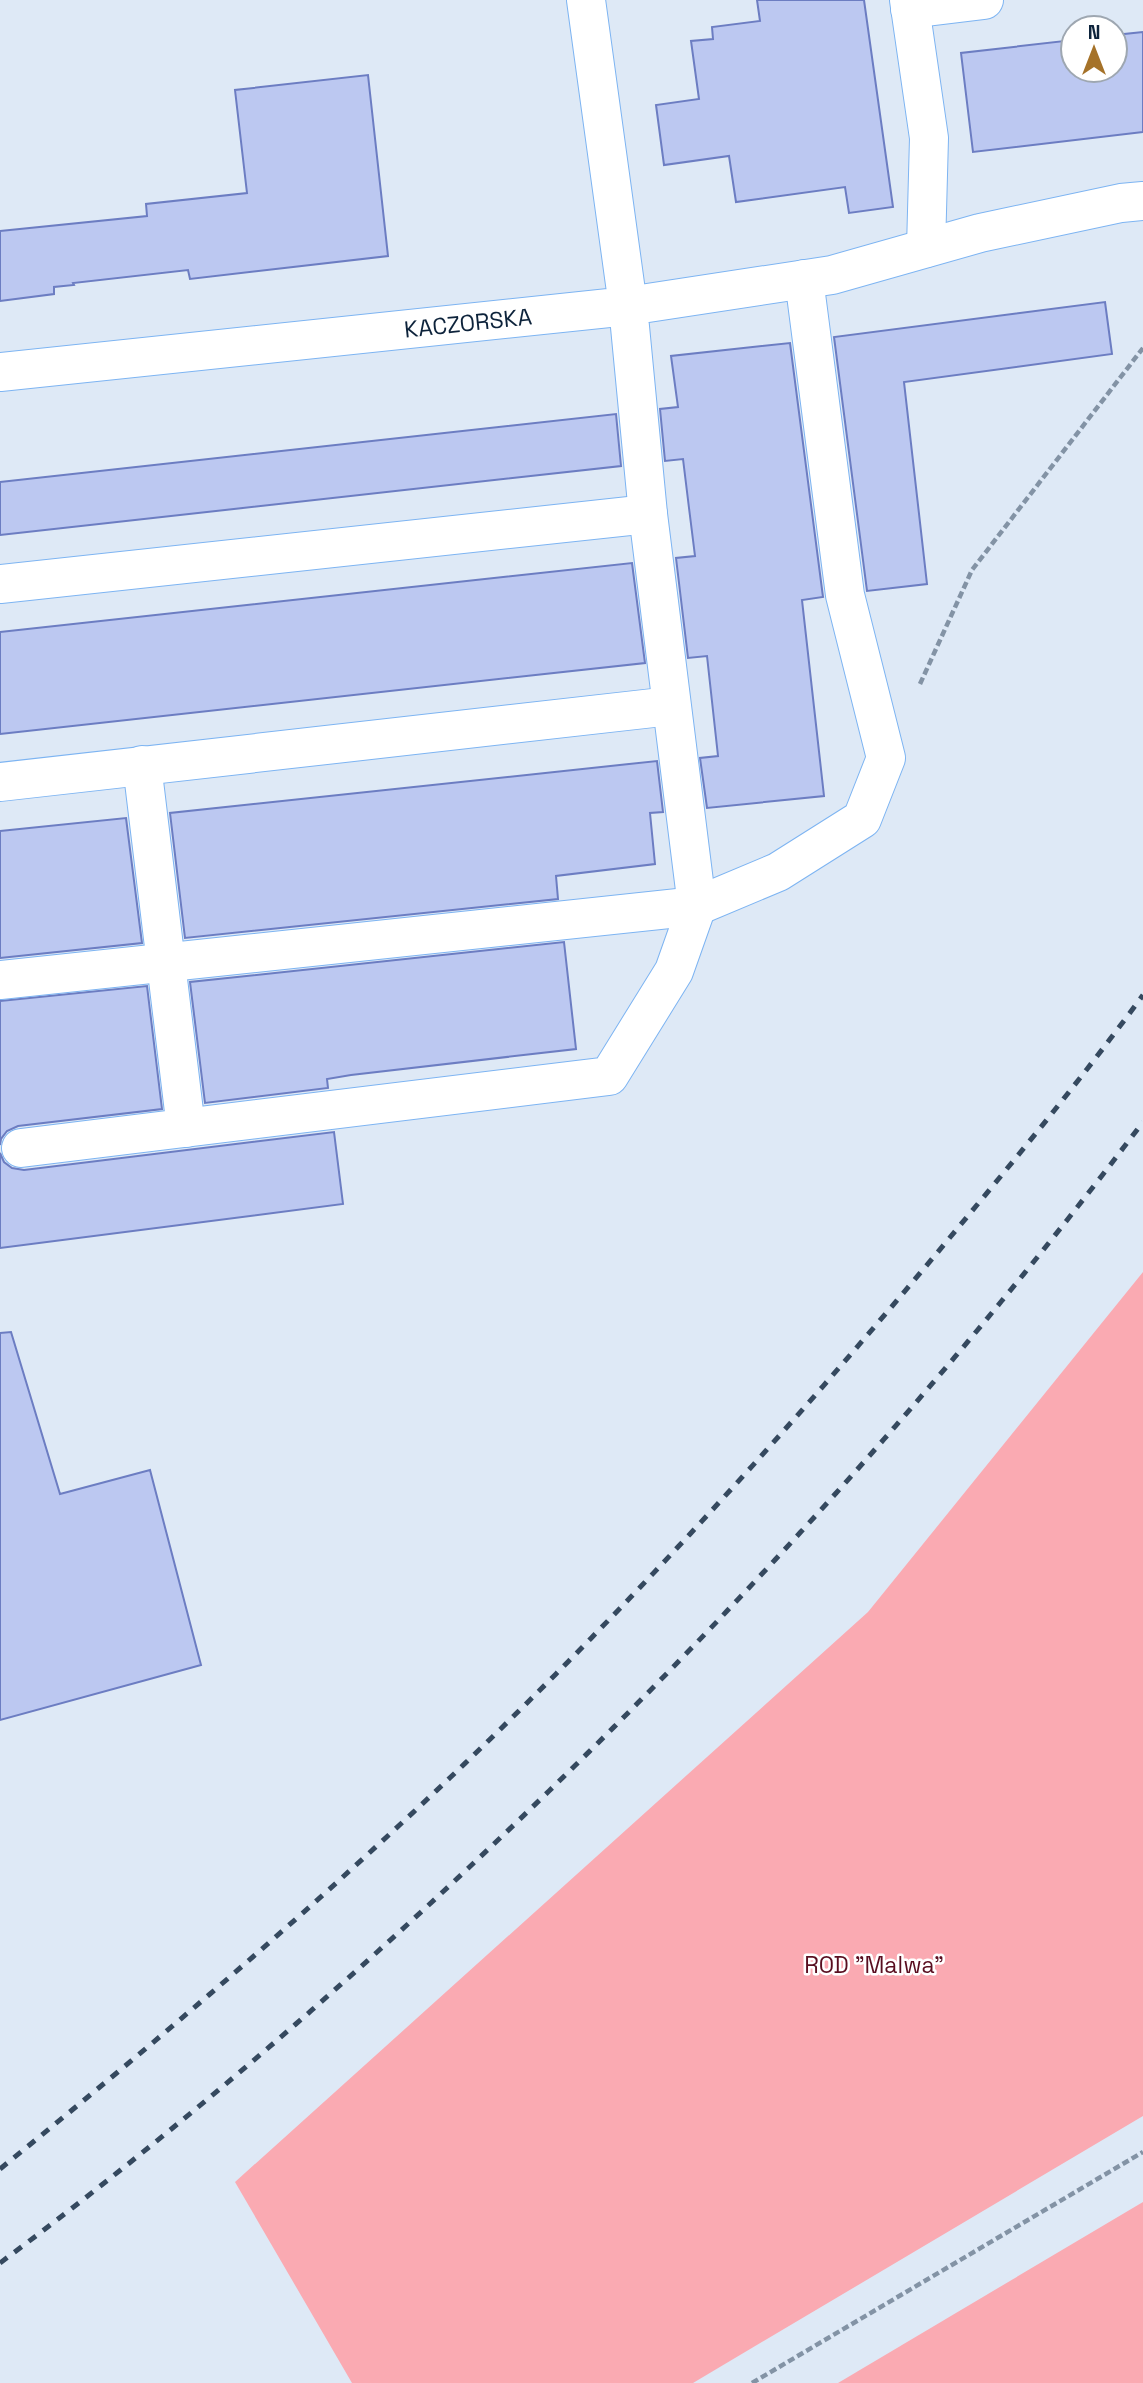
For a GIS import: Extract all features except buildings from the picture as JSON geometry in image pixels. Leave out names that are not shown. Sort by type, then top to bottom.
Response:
[{"type":"street","points":[[21,1148],[609,1076],[674,971],[697,906],[648,514],[628,306],[586,0]]},
{"type":"street","points":[[926,248],[929,138],[910,4],[984,0]]},
{"type":"street","name":"KACZORSKA","points":[[0,372],[628,306],[832,275],[1032,222],[1121,203],[1143,201]]},
{"type":"street","points":[[0,980],[697,906],[778,872],[862,819],[886,758],[845,595],[804,279]]},
{"type":"street","points":[[0,584],[648,514]]},
{"type":"street","points":[[0,782],[671,706]]},
{"type":"street","points":[[142,765],[186,1128]]},
{"type":"path","points":[[886,758],[972,570],[1143,348]]},
{"type":"path","points":[[752,2383],[1143,2152]]},
{"type":"green space","name":"ROD \"Malwa\"","points":[[1143,1272],[1143,2116],[693,2383],[352,2383],[235,2182],[868,1612]]},
{"type":"green space","points":[[1143,2202],[1143,2383],[838,2383]]},
{"type":"railway","points":[[0,2169],[206,1997],[357,1864],[477,1752],[614,1615],[746,1473],[874,1327],[1042,1126],[1143,995]]},
{"type":"railway","points":[[0,2263],[143,2152],[282,2036],[484,1854],[629,1712],[784,1551],[859,1468],[1004,1298],[1143,1122]]}]
